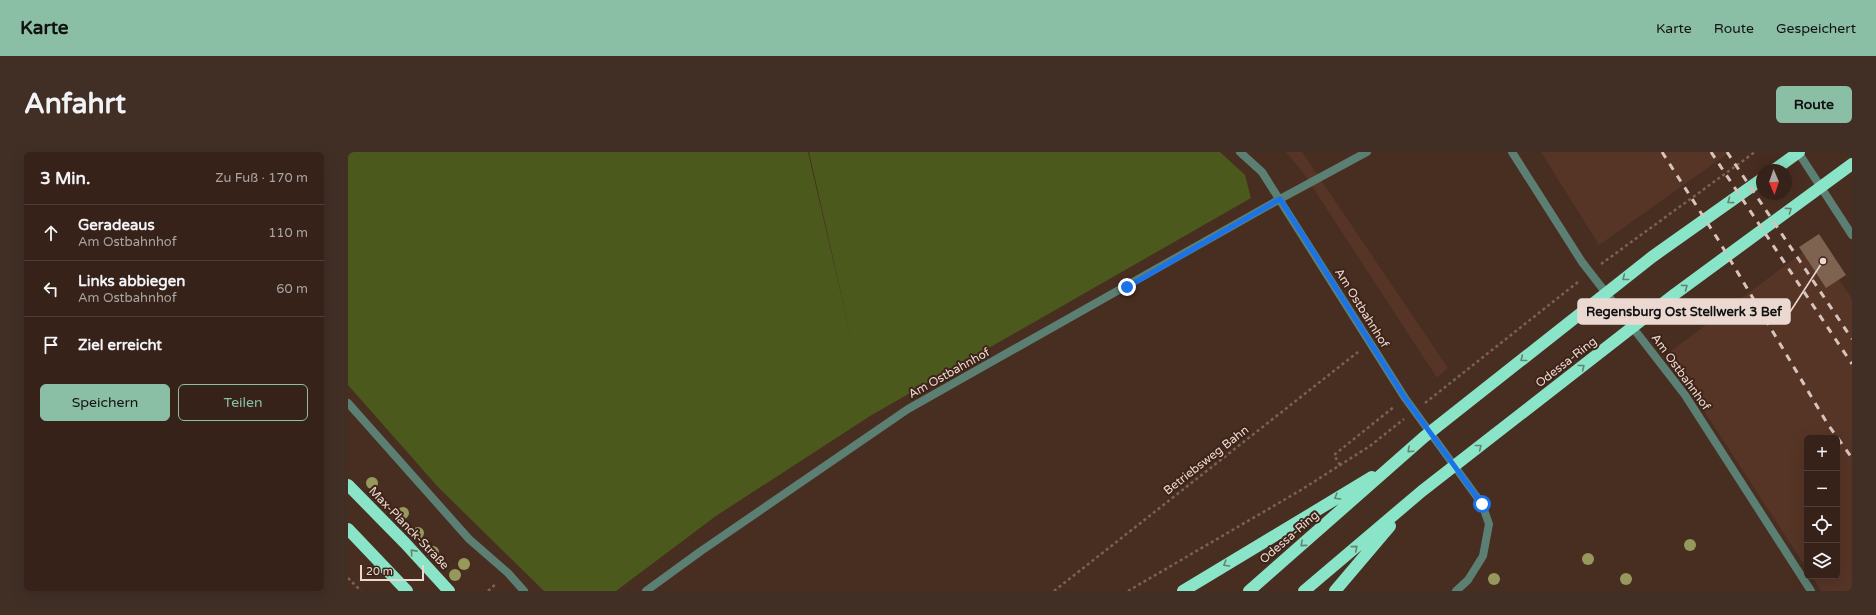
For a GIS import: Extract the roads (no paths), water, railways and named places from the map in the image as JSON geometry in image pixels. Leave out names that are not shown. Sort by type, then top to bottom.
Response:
[{"type":"highway","points":[[1782,164],[1799,152]]},
{"type":"highway","name":"Odessa-Ring","points":[[1304,591],[1422,491],[1675,294],[1852,164]]},
{"type":"highway","name":"Odessa-Ring","points":[[1249,591],[1424,436],[1652,258],[1756,183]]},
{"type":"highway","points":[[1183,591],[1395,463]]},
{"type":"highway","name":"Max-Planck-Straße","points":[[348,485],[405,543],[449,591]]},
{"type":"highway","points":[[1335,591],[1370,548],[1422,491]]},
{"type":"highway","points":[[348,529],[407,591]]},
{"type":"street","name":"Am Ostbahnhof","points":[[1240,152],[1262,172],[1405,398],[1482,504],[1489,524],[1483,556],[1468,580],[1456,591]]},
{"type":"street","name":"Am Ostbahnhof","points":[[646,591],[701,551],[908,409],[1280,199],[1367,152]]},
{"type":"street","name":"Am Ostbahnhof","points":[[1512,152],[1582,262],[1685,395],[1811,591]]},
{"type":"street","points":[[1799,152],[1852,235]]},
{"type":"street","points":[[348,403],[469,539],[508,573],[524,591]]},
{"type":"railway","points":[[1662,152],[1719,241],[1827,423],[1852,458]]},
{"type":"railway","points":[[1711,152],[1852,364]]},
{"type":"railway","points":[[1727,152],[1852,339]]},
{"type":"place","name":"Regensburg Ost Stellwerk 3 Bef","points":[[1823,261]]}]
